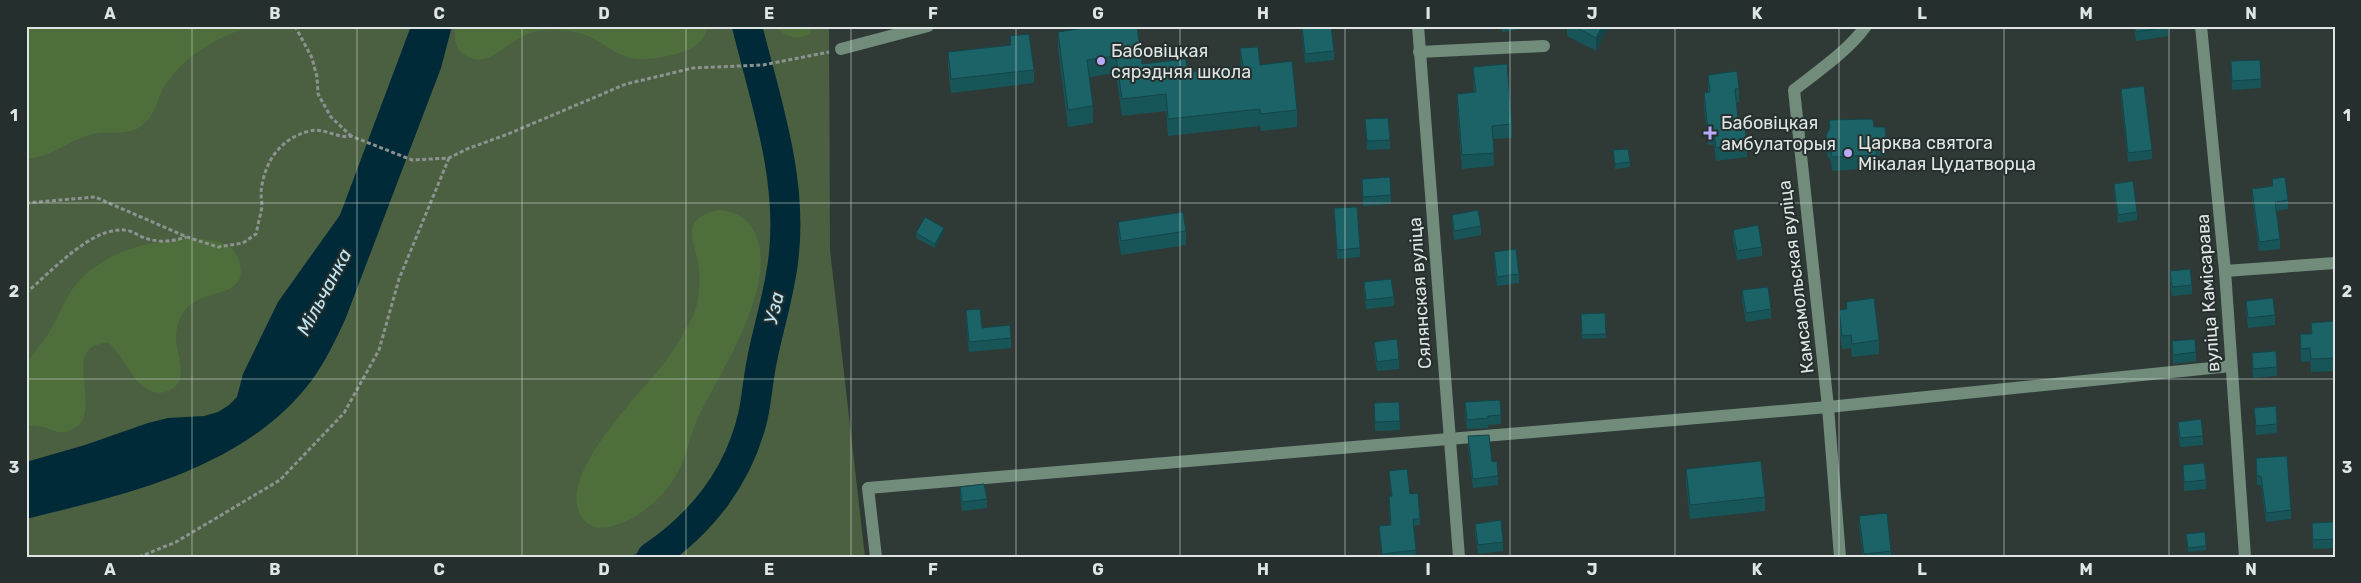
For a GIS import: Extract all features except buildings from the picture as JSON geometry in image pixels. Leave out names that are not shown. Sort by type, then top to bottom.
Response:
[{"type":"street","points":[[841,49],[928,26]]},
{"type":"street","name":"Сялянская вуліца","points":[[1418,26],[1448,438],[1459,557]]},
{"type":"street","name":"Камсамольская вуліца","points":[[1840,557],[1828,407],[1794,90],[1860,35],[1866,26]]},
{"type":"street","name":"вуліца Камісарава","points":[[2201,26],[2225,270],[2245,557]]},
{"type":"street","points":[[1419,52],[1544,46]]},
{"type":"street","points":[[2225,270],[2335,263]]},
{"type":"street","points":[[876,557],[868,488],[1828,407],[2231,366]]},
{"type":"path","points":[[296,26],[312,58],[317,77],[318,94],[332,117],[351,136],[358,140],[412,160],[449,158],[626,84],[693,68],[763,65],[841,49]]},
{"type":"path","points":[[26,203],[95,196],[186,237],[218,247],[243,242],[256,234],[262,206],[261,193],[265,170],[274,152],[290,137],[312,130],[344,138],[351,136]]},
{"type":"path","points":[[140,557],[176,542],[280,480],[344,413],[379,350],[399,279],[449,158]]},
{"type":"path","points":[[26,293],[80,246],[108,231],[125,230],[149,239],[171,242],[186,237]]},
{"type":"green space","points":[[26,26],[829,26],[830,250],[865,557],[672,557],[703,528],[729,495],[758,439],[767,404],[796,249],[774,248],[743,416],[732,448],[718,477],[702,500],[681,520],[631,557],[26,557]]},
{"type":"green space","points":[[26,26],[251,26],[225,36],[201,50],[180,67],[163,89],[151,116],[138,128],[125,132],[97,133],[73,141],[45,155],[26,159]]},
{"type":"green space","points":[[456,26],[708,26],[702,39],[691,49],[674,55],[655,58],[637,59],[626,57],[587,35],[572,31],[539,30],[521,37],[489,57],[472,59],[463,54],[458,48],[455,41]]},
{"type":"green space","points":[[776,26],[812,26],[810,33],[797,38],[783,33]]},
{"type":"green space","points":[[717,210],[735,213],[748,222],[755,233],[760,253],[760,275],[745,324],[722,373],[700,413],[685,457],[667,489],[640,514],[624,522],[603,528],[591,526],[584,520],[577,503],[579,483],[589,461],[603,438],[664,363],[693,316],[698,300],[699,269],[693,241],[693,226],[697,220]]},
{"type":"green space","points":[[181,239],[223,243],[235,253],[240,263],[241,273],[239,280],[233,286],[198,300],[189,306],[182,315],[176,336],[181,373],[179,381],[174,388],[165,392],[155,392],[147,389],[133,375],[109,343],[93,346],[86,355],[83,366],[85,409],[81,421],[67,432],[54,431],[37,426],[26,426],[26,365],[50,331],[69,294],[79,281],[104,261],[118,254],[149,244]]},
{"type":"water","name":"Мільчанка","points":[[411,26],[452,26],[441,68],[345,320],[326,359],[312,380],[285,411],[253,436],[219,456],[143,488],[26,519],[26,462],[85,445],[148,423],[168,418],[204,416],[218,412],[237,397],[243,374],[278,302],[340,215]]},
{"type":"waterway","name":"Уза","points":[[652,557],[670,544],[702,513],[716,496],[738,459],[747,438],[753,416],[762,360],[780,280],[784,253],[785,224],[781,167],[769,110],[747,26]]},
{"type":"place","name":"Бабовіцкая сярэдняя школа","points":[[1101,61]]},
{"type":"place","name":"Бабовіцкая амбулаторыя","points":[[1710,133]]},
{"type":"place","name":"Царква святога Мікалая Цудатворца","points":[[1848,153]]}]
